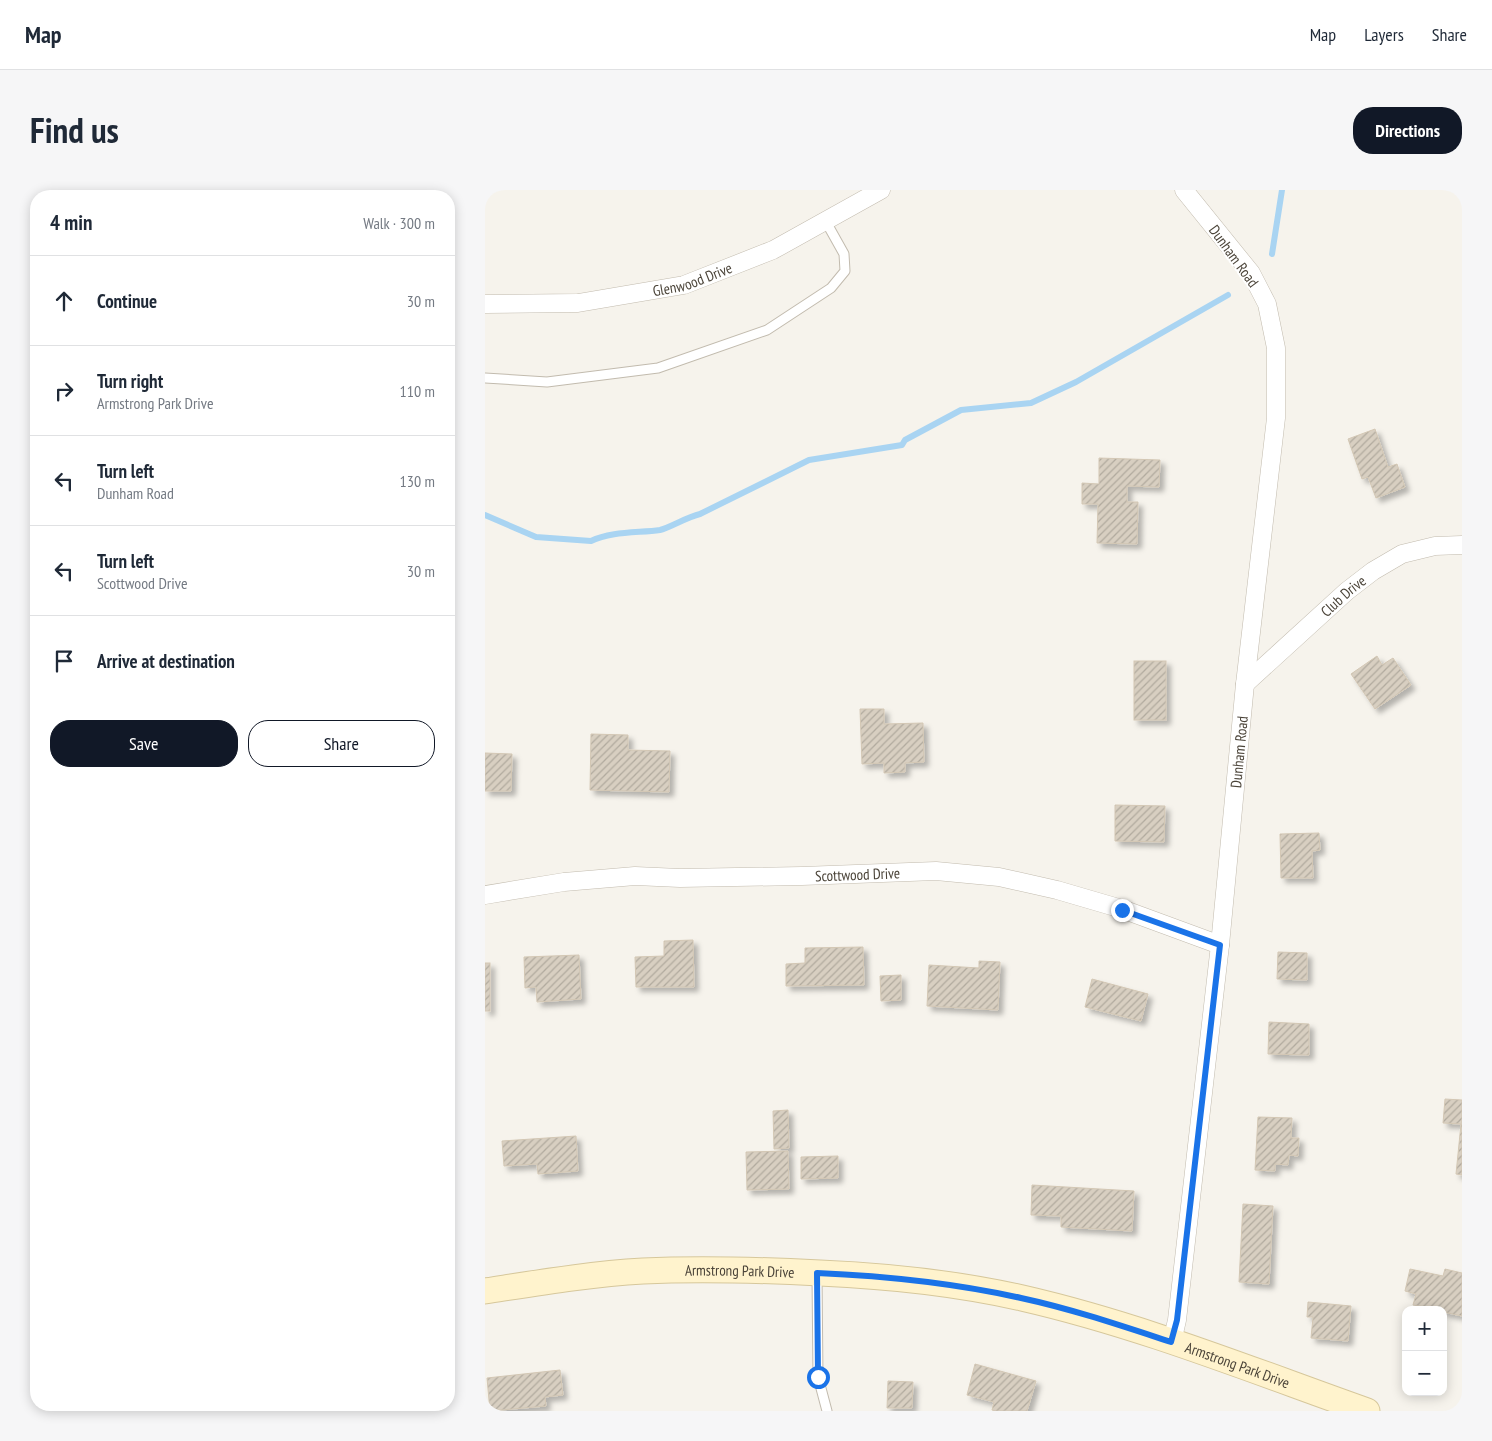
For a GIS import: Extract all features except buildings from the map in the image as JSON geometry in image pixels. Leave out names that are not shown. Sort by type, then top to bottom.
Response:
[{"type":"main road","name":"Armstrong Park Drive","points":[[485,1292],[575,1278],[641,1271],[744,1269],[933,1282],[1001,1294],[1125,1326],[1367,1411]]},
{"type":"street","name":"Glenwood Drive","points":[[485,304],[578,303],[684,285],[773,250],[881,190]]},
{"type":"street","name":"Dunham Road","points":[[1171,1342],[1177,1320],[1220,945],[1245,684],[1276,418],[1276,348],[1267,304],[1251,273],[1184,190]]},
{"type":"street","name":"Club Drive","points":[[1245,684],[1347,591],[1373,571],[1402,554],[1435,546],[1462,545]]},
{"type":"street","name":"Scottwood Drive","points":[[485,895],[564,882],[635,876],[680,878],[801,876],[936,871],[999,877],[1057,890],[1122,910],[1220,945]]},
{"type":"lane","points":[[485,378],[547,382],[658,368],[767,330],[831,288],[845,271],[844,254],[825,220]]},
{"type":"lane","points":[[817,1273],[818,1377],[827,1411]]},
{"type":"waterway","points":[[1272,254],[1282,190]]},
{"type":"waterway","points":[[485,515],[536,537],[591,541],[607,535],[660,530],[700,514],[809,460],[902,445],[905,440],[961,410],[1031,403],[1076,382],[1228,295]]},
{"type":"route","points":[[818,1377],[817,1273],[933,1282],[1023,1298],[1125,1326],[1171,1342],[1177,1320],[1220,945],[1122,910]]}]
